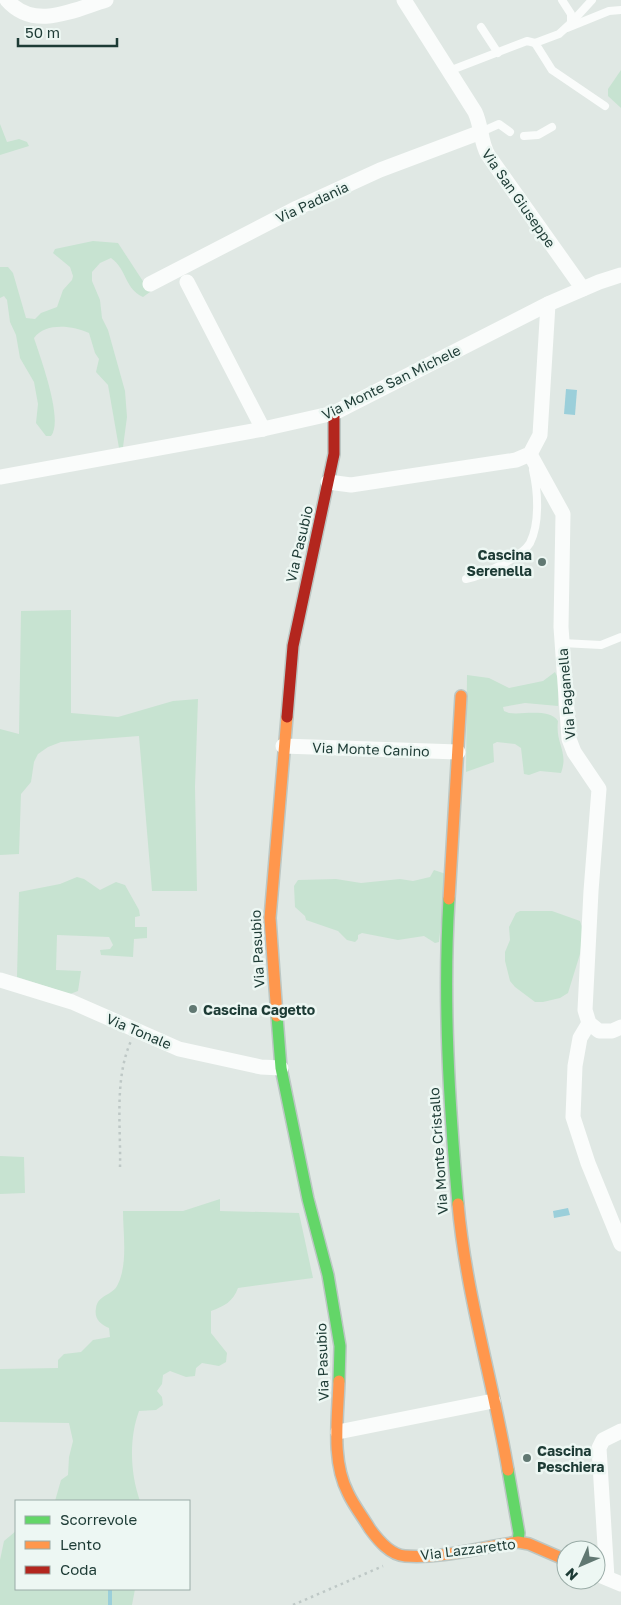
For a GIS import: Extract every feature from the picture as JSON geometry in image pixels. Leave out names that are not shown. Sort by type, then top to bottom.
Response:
[{"type":"street","points":[[7,0],[21,12],[34,17],[46,18],[106,0]]},
{"type":"street","name":"Via San Giuseppe","points":[[404,0],[474,112],[481,132],[483,147],[582,289]]},
{"type":"street","name":"Via Padania","points":[[150,284],[297,208],[380,170],[481,132]]},
{"type":"street","name":"Via Monte San Michele","points":[[0,477],[262,429],[334,413],[548,304],[582,289],[621,276]]},
{"type":"street","points":[[187,282],[262,429]]},
{"type":"street","points":[[328,482],[351,486],[516,460],[530,454],[540,435],[548,304]]},
{"type":"street","name":"Via Pasubio","points":[[334,413],[335,447],[293,646],[270,918],[281,1068],[336,1314],[340,1354],[338,1432],[340,1467],[347,1492],[379,1541],[396,1554]]},
{"type":"street","name":"Via Paganella","points":[[530,454],[563,514],[562,643],[570,740],[574,752],[599,789],[591,891],[585,1010],[590,1023]]},
{"type":"street","name":"Via Monte Cristallo","points":[[460,696],[447,938],[450,1108],[461,1243],[475,1322],[506,1458],[519,1533],[518,1542]]},
{"type":"street","name":"Via Monte Canino","points":[[284,746],[458,752]]},
{"type":"street","name":"Via Tonale","points":[[0,980],[72,1002],[136,1031],[195,1053],[261,1067],[281,1068]]},
{"type":"street","points":[[621,1027],[605,1032],[599,1031],[590,1023],[580,1038],[575,1066],[573,1117],[588,1163],[621,1244]]},
{"type":"street","points":[[338,1432],[493,1401]]},
{"type":"street","points":[[600,1540],[599,1448],[603,1440],[621,1432]]},
{"type":"street","name":"Via Lazzaretto","points":[[396,1554],[405,1556],[439,1554],[518,1542],[529,1544],[556,1556]]},
{"type":"street","points":[[606,1578],[621,1584]]},
{"type":"lane","points":[[562,0],[571,14],[569,25]]},
{"type":"lane","points":[[449,71],[527,41],[536,43],[559,34],[592,0]]},
{"type":"lane","points":[[569,25],[609,11],[621,10]]},
{"type":"lane","points":[[481,27],[498,53]]},
{"type":"lane","points":[[536,43],[552,70],[605,106]]},
{"type":"lane","points":[[481,132],[499,124],[510,132]]},
{"type":"lane","points":[[524,136],[538,135],[552,127]]},
{"type":"lane","points":[[466,579],[490,572],[520,553],[529,544],[537,516],[535,477],[530,454]]},
{"type":"lane","points":[[562,643],[601,644],[621,637]]},
{"type":"path","points":[[120,1168],[122,1072],[125,1056],[136,1031]]},
{"type":"path","points":[[293,1605],[393,1561],[396,1554]]},
{"type":"green space","points":[[621,70],[621,108],[608,96],[608,89]]},
{"type":"green space","points":[[0,124],[7,142],[19,139],[27,142],[29,146],[0,155]]},
{"type":"green space","points":[[93,241],[118,243],[150,292],[143,297],[132,289],[120,267],[111,258],[100,263],[92,272],[92,281],[100,300],[102,318],[108,330],[125,391],[127,417],[123,447],[119,448],[108,385],[96,372],[99,359],[95,353],[89,333],[68,327],[45,329],[34,338],[50,388],[55,417],[51,436],[46,436],[36,423],[38,404],[34,382],[20,358],[16,335],[10,322],[7,300],[4,296],[0,298],[0,267],[8,267],[13,273],[26,318],[35,319],[41,313],[57,307],[63,290],[72,280],[73,276],[70,267],[53,253],[55,249]]},
{"type":"green space","points":[[71,610],[71,713],[118,717],[173,701],[198,699],[195,787],[197,891],[152,891],[139,736],[61,742],[48,747],[38,754],[34,762],[31,782],[21,794],[19,854],[0,855],[0,729],[19,734],[21,611]]},
{"type":"green space","points":[[555,672],[559,680],[558,706],[525,703],[503,707],[504,711],[509,713],[542,713],[554,717],[558,721],[558,736],[563,753],[561,773],[540,771],[529,775],[524,774],[521,748],[515,744],[497,742],[493,744],[494,762],[466,772],[467,675],[489,678],[509,688],[543,681]]},
{"type":"green space","points":[[434,870],[446,874],[439,942],[435,943],[424,936],[398,940],[362,933],[358,935],[358,939],[355,942],[347,940],[338,931],[306,920],[305,916],[295,907],[294,886],[298,880],[336,879],[361,883],[400,879],[413,881],[430,877]]},
{"type":"green space","points":[[77,877],[84,879],[100,890],[116,882],[125,885],[139,910],[140,916],[135,917],[135,927],[147,927],[147,938],[134,939],[133,957],[101,955],[100,950],[110,949],[113,945],[109,937],[57,935],[56,970],[81,971],[78,991],[70,994],[17,977],[19,892],[60,884]]},
{"type":"green space","points":[[520,911],[552,911],[580,921],[583,930],[580,954],[568,993],[560,998],[535,1002],[510,981],[505,961],[505,952],[510,940],[509,927],[516,913]]},
{"type":"green space","points":[[0,1156],[24,1157],[25,1193],[0,1194]]},
{"type":"green space","points":[[220,1199],[220,1211],[299,1213],[313,1278],[238,1288],[227,1303],[211,1311],[211,1333],[227,1353],[226,1362],[219,1366],[202,1363],[196,1368],[195,1376],[186,1377],[170,1371],[163,1375],[162,1384],[157,1391],[162,1397],[163,1405],[156,1410],[139,1411],[132,1444],[132,1456],[134,1479],[140,1500],[55,1500],[61,1480],[68,1475],[69,1457],[73,1441],[69,1423],[0,1422],[0,1369],[58,1368],[58,1360],[64,1354],[81,1352],[93,1340],[110,1337],[109,1328],[100,1323],[97,1318],[96,1308],[97,1303],[103,1297],[116,1288],[121,1276],[124,1257],[123,1211],[183,1211]]},
{"type":"green space","points":[[15,1532],[15,1590],[135,1590],[132,1605],[0,1605],[0,1560],[4,1541]]},
{"type":"water","points":[[566,389],[577,390],[575,415],[564,414]]},
{"type":"water","points":[[568,1208],[570,1215],[554,1218],[553,1211]]},
{"type":"waterway","points":[[110,1590],[110,1605]]},
{"type":"traffic: fast","points":[[449,899],[447,937],[448,1052],[458,1204]]},
{"type":"traffic: fast","points":[[277,1016],[281,1068],[308,1199],[328,1275],[340,1346],[339,1381]]},
{"type":"traffic: fast","points":[[508,1470],[519,1533],[518,1542]]},
{"type":"traffic: slow","points":[[449,899],[461,696]]},
{"type":"traffic: slow","points":[[277,1016],[270,918],[287,717]]},
{"type":"traffic: slow","points":[[458,1204],[473,1305],[508,1470]]},
{"type":"traffic: slow","points":[[339,1381],[337,1424],[339,1467],[350,1498],[370,1529],[389,1550],[405,1556],[433,1556],[518,1542],[529,1544],[556,1556]]},
{"type":"traffic: jam","points":[[287,717],[293,646],[334,454],[334,413]]},
{"type":"place","name":"Cascina Serenella","points":[[542,562]]},
{"type":"place","name":"Cascina Cagetto","points":[[193,1009]]},
{"type":"place","name":"Cascina Peschiera","points":[[527,1458]]}]
